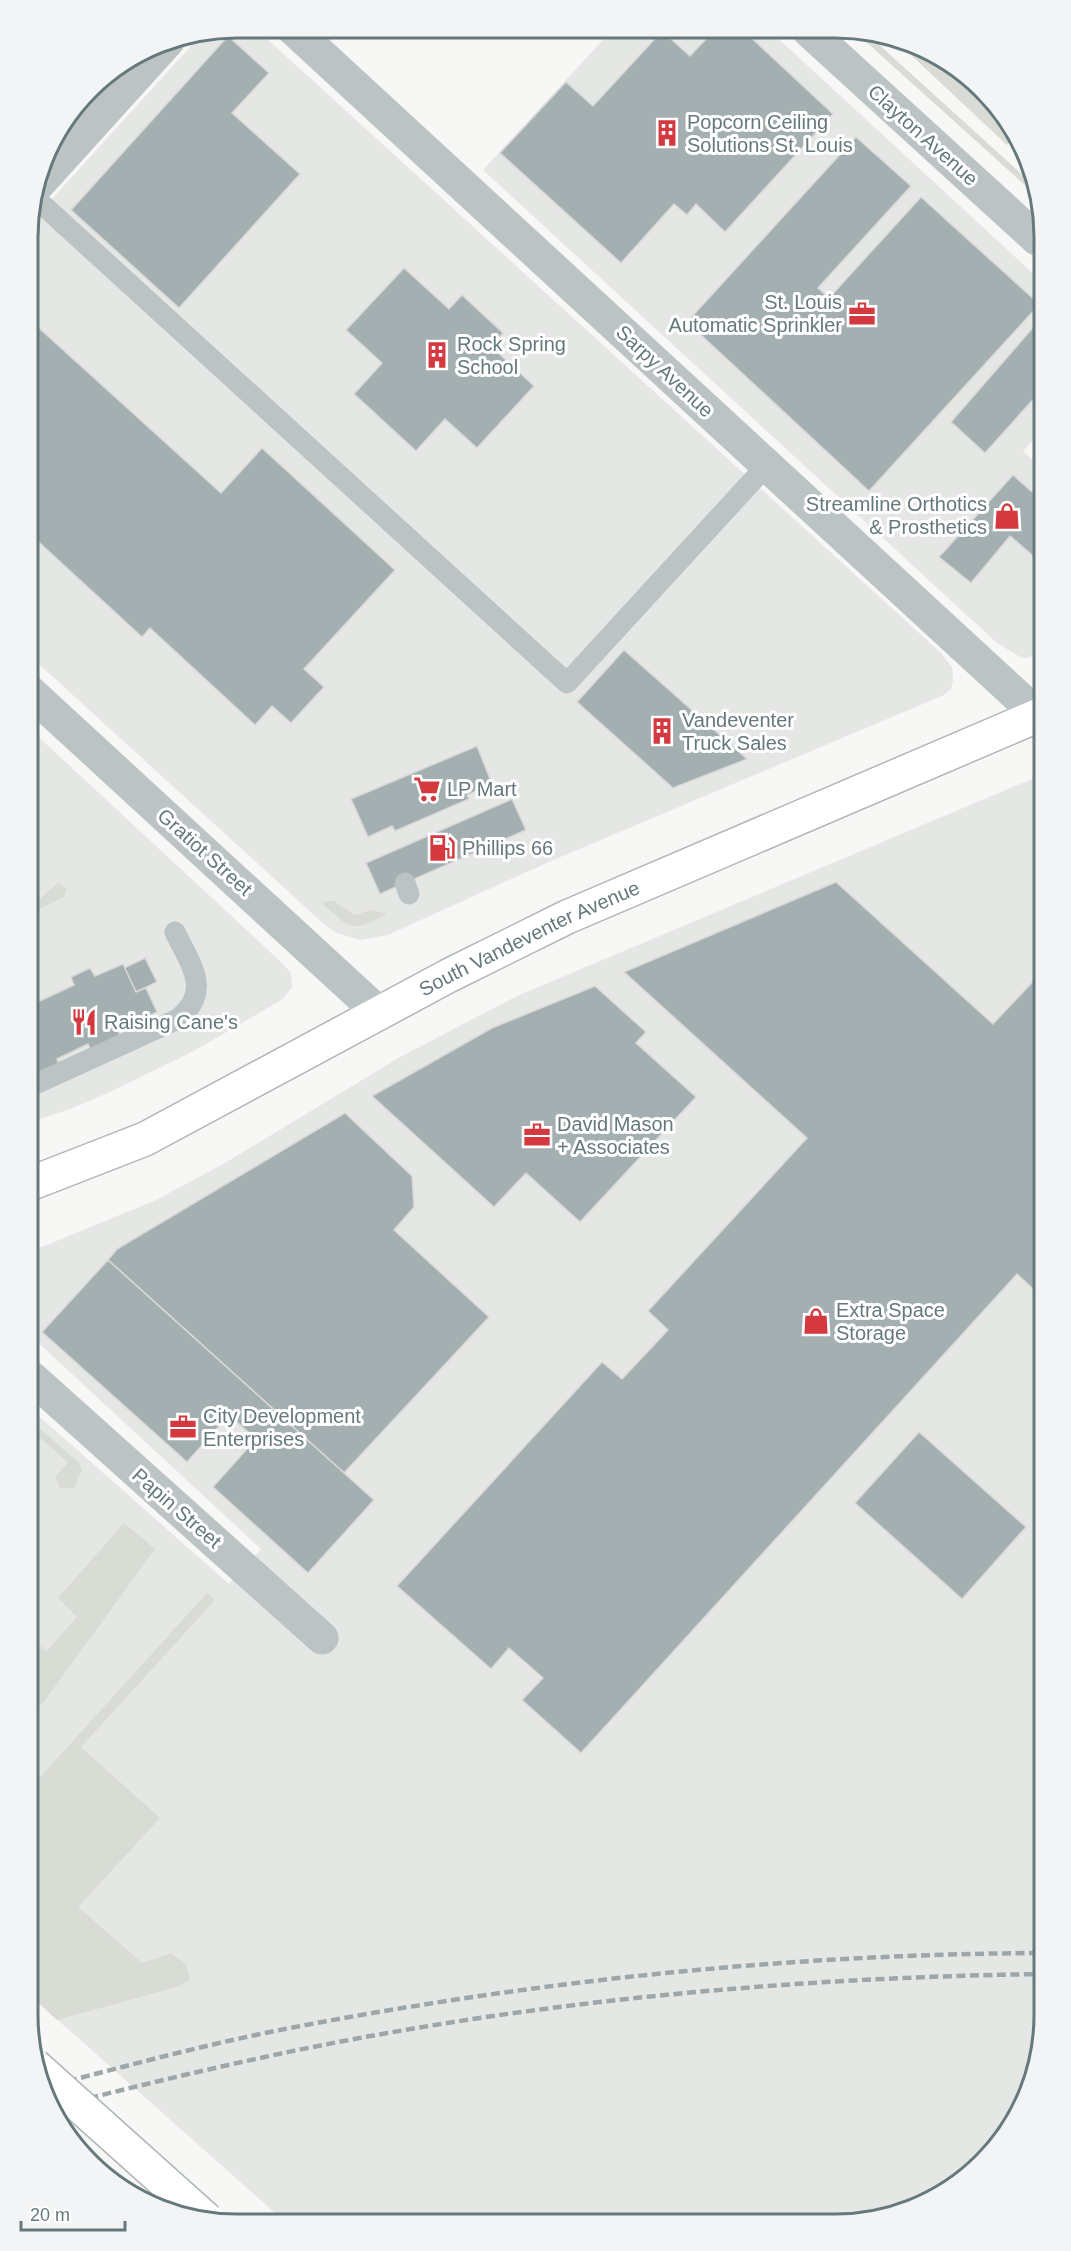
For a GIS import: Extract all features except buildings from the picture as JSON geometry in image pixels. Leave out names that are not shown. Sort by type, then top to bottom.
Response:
[{"type":"main road","name":"South Vandeventer Avenue","points":[[38,1181],[145,1139],[379,1013],[567,917],[1034,717]]},
{"type":"main road","points":[[48,2078],[195,2209]]},
{"type":"street","name":"Sarpy Avenue","points":[[303,38],[1034,710]]},
{"type":"street","name":"Clayton Avenue","points":[[817,38],[1034,236]]},
{"type":"street","points":[[48,174],[157,55]]},
{"type":"street","name":"Gratiot Street","points":[[38,699],[379,1013]]},
{"type":"street","name":"Papin Street","points":[[38,1383],[322,1638]]},
{"type":"lane","points":[[41,203],[567,683],[766,465]]},
{"type":"lane","points":[[38,1083],[178,1019],[186,1012],[194,1003],[197,981],[175,932]]},
{"type":"shaded area","points":[[266,38],[940,652],[952,667],[951,689],[944,695],[551,861],[388,935],[360,940],[337,933],[325,925],[38,663],[39,213],[195,42],[211,39]]},
{"type":"shaded area","points":[[605,38],[778,38],[1034,274],[1034,439],[1023,451],[1034,461],[1034,656],[1020,657],[997,643],[483,170]]},
{"type":"shaded area","points":[[863,40],[876,42],[1024,176],[1027,187]]},
{"type":"shaded area","points":[[908,52],[945,71],[966,87],[992,115],[1007,137],[1010,142],[1007,145]]},
{"type":"shaded area","points":[[38,736],[291,973],[292,987],[283,999],[192,1052],[70,1109],[38,1120]]},
{"type":"shaded area","points":[[1034,778],[1033,2027],[1030,2053],[1018,2091],[1007,2114],[984,2146],[945,2180],[922,2193],[886,2207],[834,2214],[276,2214],[38,2003],[38,1415],[229,1584],[261,1549],[38,1343],[38,1249],[154,1201],[225,1163],[400,1057],[517,996]]},
{"type":"shaded area","points":[[58,883],[66,888],[64,897],[38,910],[38,897],[40,899]]},
{"type":"shaded area","points":[[334,901],[354,915],[372,910],[387,914],[366,924],[352,926],[322,903]]},
{"type":"shaded area","points":[[38,1427],[78,1462],[82,1469],[74,1488],[60,1488],[55,1477],[68,1463],[38,1436]]},
{"type":"shaded area","points":[[124,1523],[155,1549],[43,1703],[38,1706],[38,1643],[46,1652],[77,1617],[58,1598]]},
{"type":"shaded area","points":[[207,1593],[215,1600],[81,1747],[160,1818],[78,1907],[142,1963],[171,1953],[186,1964],[190,1980],[177,1987],[57,2020],[38,2003],[38,1779]]},
{"type":"railway","points":[[51,2086],[254,2035],[379,2012],[567,1984],[757,1965],[852,1959],[1033,1953]]},
{"type":"railway","points":[[60,2106],[183,2075],[316,2046],[563,2006],[803,1984],[1033,1974]]},
{"type":"place","name":"Popcorn Ceiling Solutions St. Louis","points":[[667,133]]},
{"type":"place","name":"St. Louis Automatic Sprinkler","points":[[862,314]]},
{"type":"place","name":"Rock Spring School","points":[[437,355]]},
{"type":"place","name":"Streamline Orthotics & Prosthetics","points":[[1007,516]]},
{"type":"place","name":"Vandeventer Truck Sales","points":[[662,731]]},
{"type":"place","name":"LP Mart","points":[[427,789]]},
{"type":"place","name":"Phillips 66","points":[[442,848]]},
{"type":"place","name":"Raising Cane's","points":[[84,1022]]},
{"type":"place","name":"David Mason + Associates","points":[[537,1135]]},
{"type":"place","name":"Extra Space Storage","points":[[816,1321]]},
{"type":"place","name":"City Development Enterprises","points":[[183,1427]]}]
